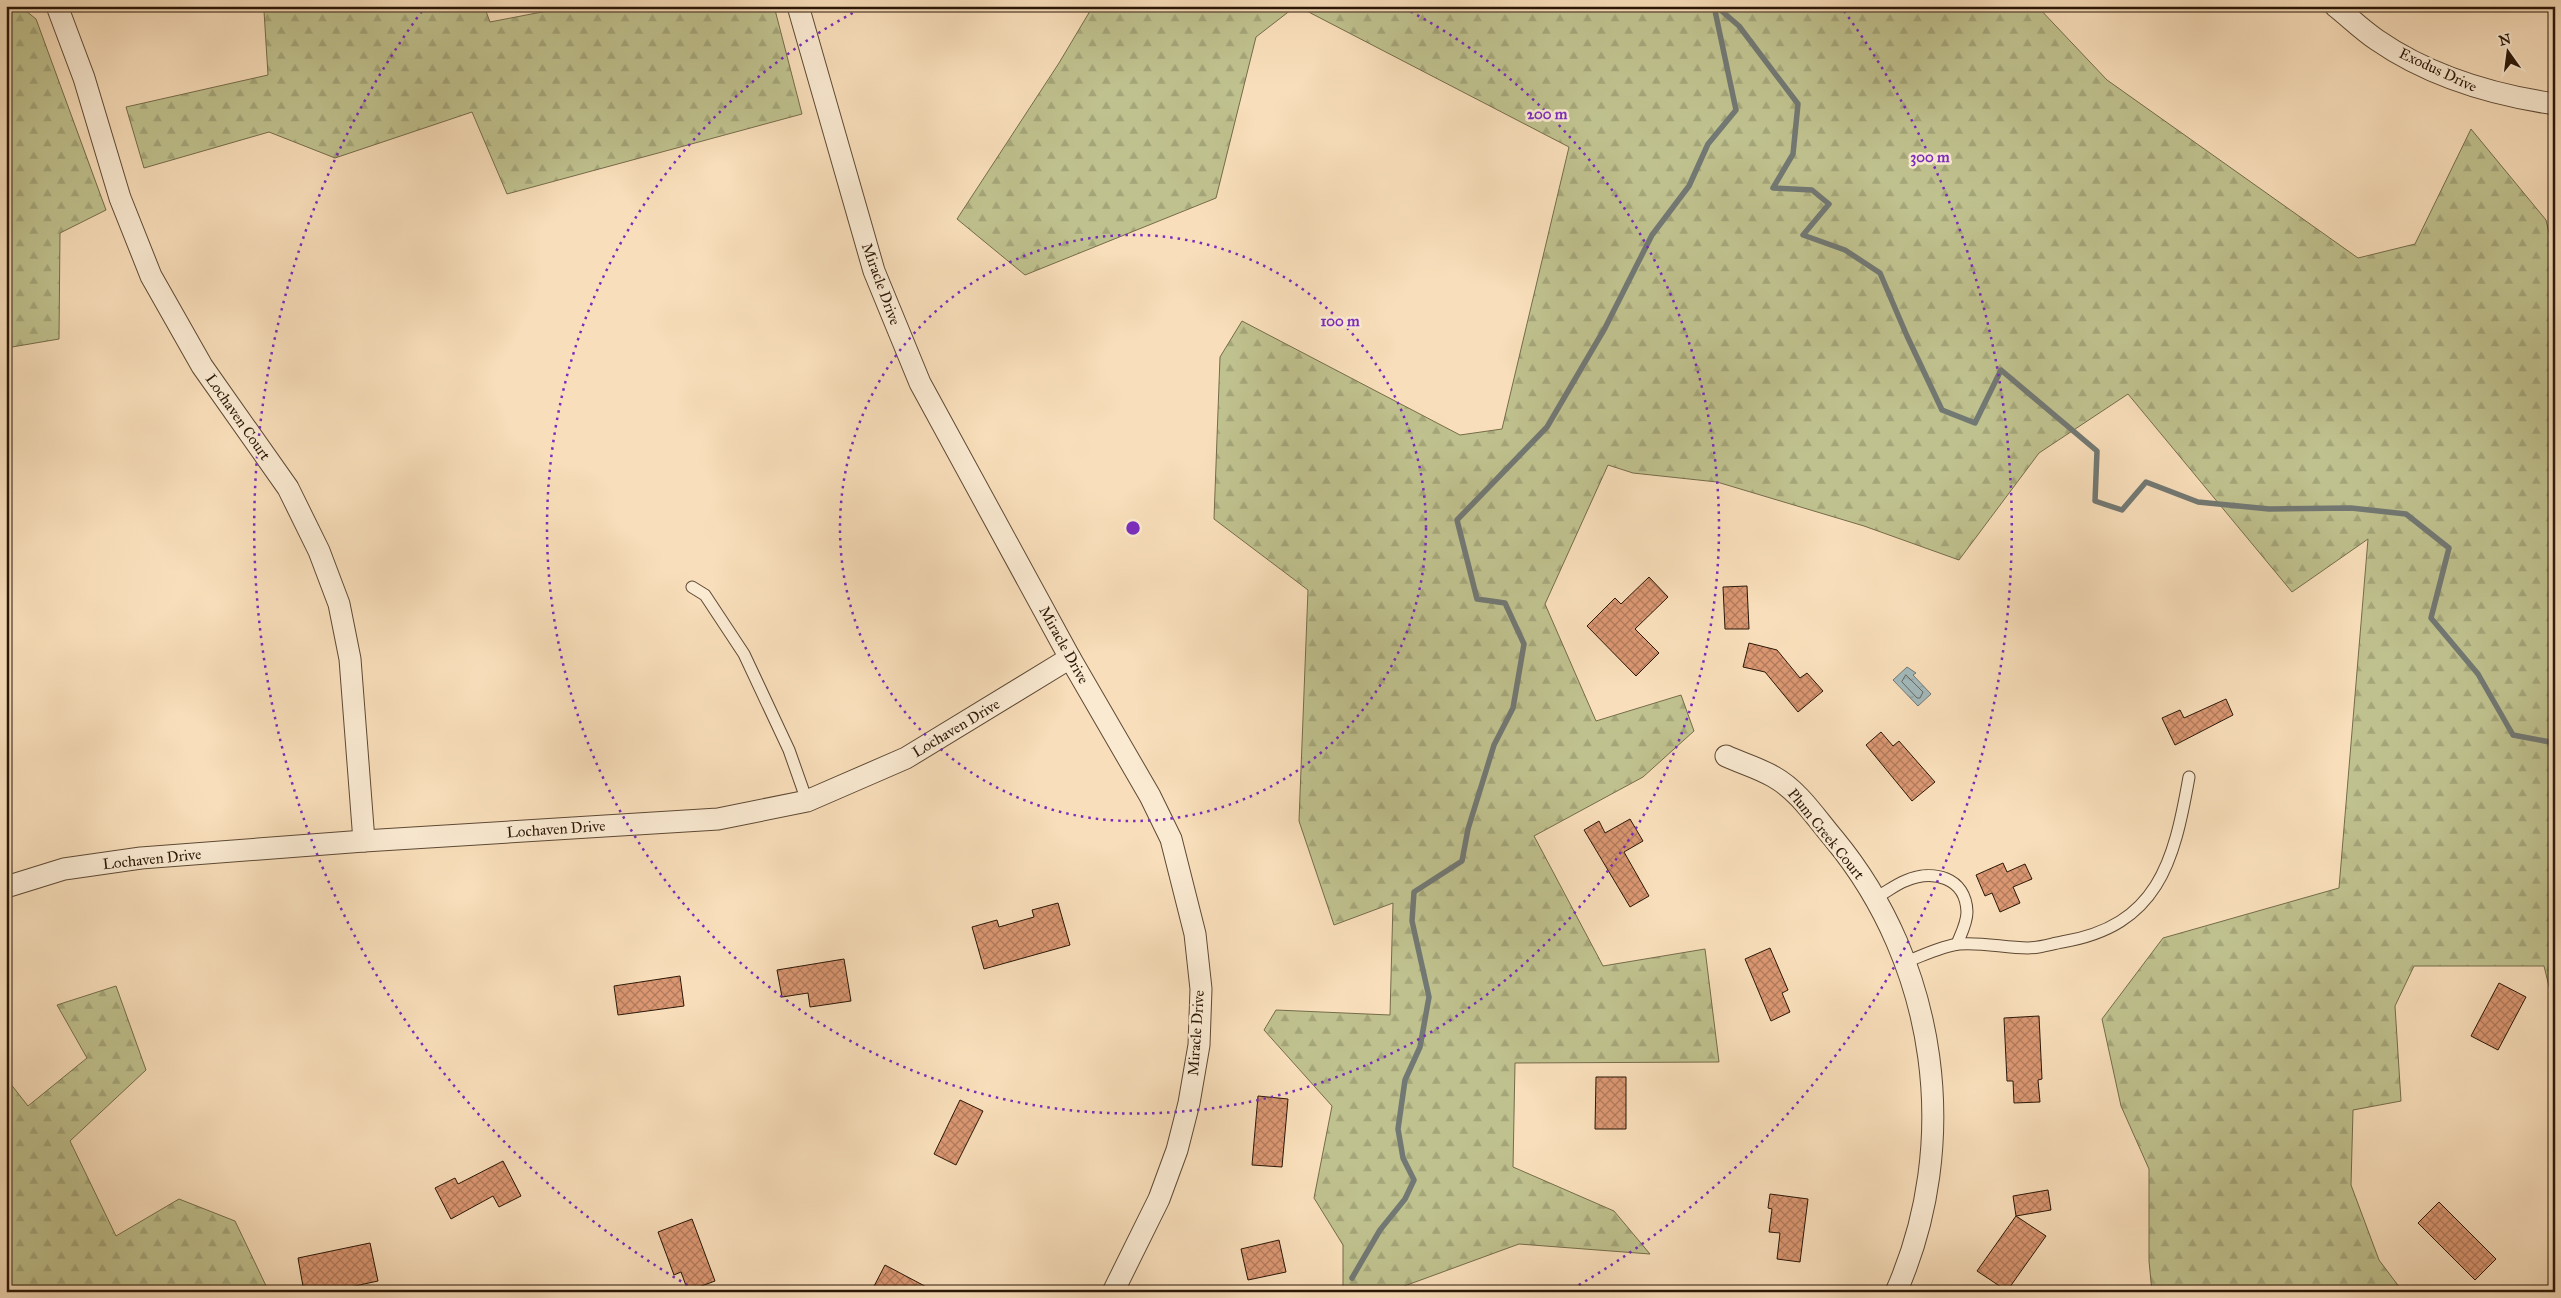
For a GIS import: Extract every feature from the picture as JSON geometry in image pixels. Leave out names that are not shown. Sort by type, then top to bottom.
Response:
[{"type":"street","name":"Lochaven Court","points":[[58,6],[84,78],[120,198],[151,276],[202,366],[288,488],[320,551],[339,604],[350,659],[364,841]]},
{"type":"street","name":"Miracle Drive","points":[[798,6],[874,271],[920,383],[1070,658],[1150,796],[1171,839],[1195,934],[1201,989],[1199,1045],[1189,1103],[1177,1150],[1159,1199],[1113,1292]]},
{"type":"street","name":"Exodus Drive","points":[[2335,6],[2377,40],[2421,65],[2483,90],[2555,104]]},
{"type":"street","name":"Lochaven Drive","points":[[6,888],[64,870],[141,858],[364,841],[718,819],[807,800],[906,758],[1070,658]]},
{"type":"street","name":"Plum Creek Court","points":[[1726,756],[1774,777],[1794,791],[1857,866],[1888,921],[1913,979],[1928,1040],[1934,1103],[1930,1170],[1912,1256],[1896,1292]]},
{"type":"lane","points":[[692,587],[705,595],[744,654],[789,750],[807,800]]},
{"type":"lane","points":[[1905,962],[1957,944],[2028,948],[2089,938],[2115,927],[2139,908],[2160,880],[2171,856],[2181,821],[2189,777]]},
{"type":"lane","points":[[1875,898],[1905,881],[1926,876],[1942,876],[1953,881],[1961,889],[1967,912],[1964,929],[1957,944]]},
{"type":"green space","points":[[6,6],[20,6],[36,19],[106,210],[60,233],[59,339],[6,348]]},
{"type":"green space","points":[[259,6],[484,6],[490,22],[573,6],[774,6],[802,114],[507,194],[472,112],[335,158],[269,132],[144,168],[126,107],[268,75],[264,11]]},
{"type":"green space","points":[[1093,6],[1296,6],[1256,37],[1216,198],[1025,275],[957,219],[1059,63]]},
{"type":"green space","points":[[1297,6],[2037,6],[2107,80],[2358,258],[2415,244],[2471,129],[2546,220],[2555,258],[2555,1011],[2544,966],[2414,966],[2395,1006],[2401,1101],[2353,1110],[2351,1185],[2379,1260],[2403,1292],[2152,1292],[2149,1261],[2149,1169],[2121,1106],[2102,1019],[2163,938],[2339,888],[2368,539],[2292,592],[2128,394],[2039,453],[1959,560],[1864,526],[1717,482],[1633,473],[1608,465],[1545,604],[1596,721],[1681,695],[1694,731],[1643,777],[1534,836],[1603,966],[1705,949],[1719,1062],[1515,1063],[1513,1167],[1614,1211],[1650,1254],[1519,1244],[1388,1292],[1343,1292],[1343,1245],[1314,1198],[1332,1106],[1264,1030],[1276,1010],[1390,1015],[1393,903],[1334,925],[1299,821],[1308,590],[1214,519],[1220,357],[1242,321],[1460,435],[1502,429],[1569,147]]},
{"type":"green space","points":[[116,986],[146,1070],[70,1141],[116,1236],[179,1199],[235,1221],[269,1292],[6,1292],[6,1078],[28,1106],[87,1058],[57,1005]]},
{"type":"water","points":[[1907,667],[1916,673],[1913,675],[1931,694],[1918,706],[1893,680]]},
{"type":"building","points":[[1649,577],[1668,597],[1635,629],[1659,653],[1636,676],[1587,626],[1615,598],[1621,604]]},
{"type":"building","points":[[1747,586],[1749,629],[1725,629],[1723,587]]},
{"type":"building","points":[[1749,643],[1777,650],[1800,678],[1807,673],[1823,691],[1798,712],[1765,672],[1743,667]]},
{"type":"building","points":[[2226,699],[2233,715],[2175,745],[2162,718],[2180,710],[2184,718]]},
{"type":"building","points":[[1881,732],[1893,746],[1899,741],[1935,782],[1912,801],[1866,745]]},
{"type":"building","points":[[1630,819],[1643,841],[1624,852],[1649,896],[1630,907],[1584,830],[1599,821],[1605,833]]},
{"type":"building","points":[[2003,863],[2007,872],[2025,864],[2032,879],[2013,887],[2020,903],[2000,912],[1992,893],[1985,896],[1976,875]]},
{"type":"building","points":[[1058,903],[1070,945],[984,969],[972,927],[997,920],[999,927],[1034,917],[1032,910]]},
{"type":"building","points":[[1770,948],[1788,990],[1782,993],[1790,1012],[1771,1021],[1745,959]]},
{"type":"building","points":[[844,959],[851,1001],[810,1007],[808,993],[782,997],[777,970]]},
{"type":"building","points":[[680,976],[684,1006],[618,1015],[614,986]]},
{"type":"building","points":[[2499,983],[2526,997],[2498,1050],[2471,1036]]},
{"type":"building","points":[[2039,1016],[2042,1079],[2038,1080],[2040,1102],[2014,1103],[2013,1081],[2007,1081],[2004,1018]]},
{"type":"building","points":[[1596,1077],[1626,1077],[1626,1129],[1595,1129]]},
{"type":"building","points":[[1258,1096],[1288,1099],[1282,1167],[1252,1165]]},
{"type":"building","points":[[960,1100],[983,1111],[956,1165],[934,1154]]},
{"type":"building","points":[[503,1161],[521,1196],[499,1207],[493,1196],[451,1219],[435,1188],[455,1178],[458,1184]]},
{"type":"building","points":[[2048,1190],[2051,1210],[2016,1216],[2013,1196]]},
{"type":"building","points":[[1770,1194],[1808,1199],[1800,1262],[1777,1259],[1780,1233],[1769,1232],[1772,1209],[1768,1208]]},
{"type":"building","points":[[2439,1202],[2496,1259],[2475,1280],[2418,1223]]},
{"type":"building","points":[[2016,1216],[2046,1236],[2007,1291],[1977,1271]]},
{"type":"building","points":[[692,1219],[715,1281],[688,1291],[681,1272],[674,1275],[658,1232]]},
{"type":"building","points":[[1279,1240],[1286,1272],[1248,1280],[1241,1249]]},
{"type":"building","points":[[370,1243],[378,1281],[327,1292],[304,1292],[298,1258]]},
{"type":"building","points":[[885,1265],[936,1292],[871,1292]]},
{"type":"waterway","points":[[1352,1278],[1380,1230],[1405,1199],[1414,1180],[1403,1158],[1398,1129],[1405,1080],[1420,1047],[1429,997],[1412,921],[1414,892],[1462,861],[1468,829],[1494,745],[1513,708],[1524,644],[1505,603],[1477,599],[1457,520],[1547,427],[1605,328],[1652,235],[1689,186],[1708,144],[1736,110],[1714,6]]},
{"type":"waterway","points":[[1716,6],[1739,26],[1798,104],[1793,154],[1773,188],[1812,190],[1829,204],[1803,235],[1845,250],[1880,273],[1942,410],[1975,423],[2001,370],[2097,451],[2095,501],[2122,510],[2146,482],[2198,502],[2269,509],[2351,508],[2406,514],[2449,548],[2431,618],[2478,674],[2513,735],[2555,743]]}]
